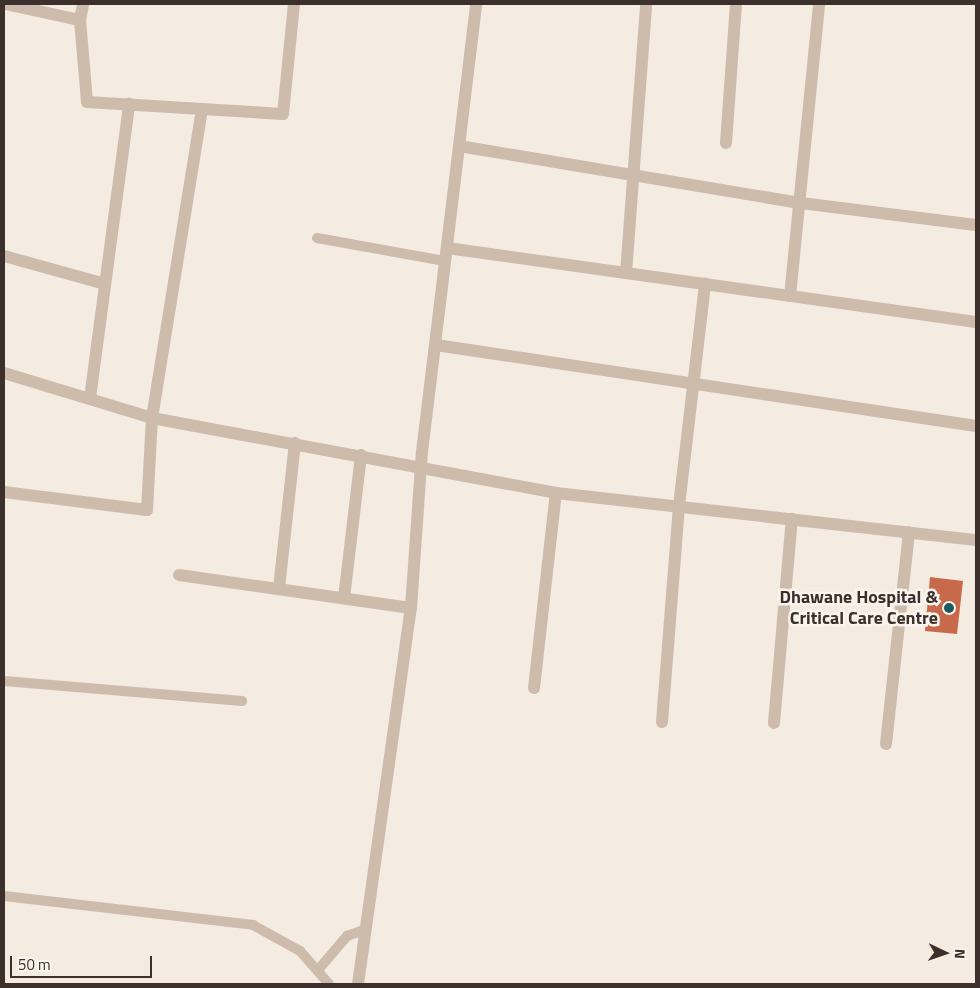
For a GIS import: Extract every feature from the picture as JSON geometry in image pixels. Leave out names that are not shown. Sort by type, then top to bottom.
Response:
[{"type":"street","points":[[5,4],[80,20]]},
{"type":"street","points":[[83,4],[80,20],[87,102],[283,114],[294,4]]},
{"type":"street","points":[[358,984],[411,608],[421,466],[476,4]]},
{"type":"street","points":[[626,273],[646,4]]},
{"type":"street","points":[[726,143],[736,4]]},
{"type":"street","points":[[790,296],[801,203],[819,4]]},
{"type":"street","points":[[90,398],[129,104]]},
{"type":"street","points":[[4,492],[147,510],[152,418],[202,109]]},
{"type":"street","points":[[459,146],[801,203],[976,225]]},
{"type":"street","points":[[446,255],[626,273],[976,322]]},
{"type":"street","points":[[4,256],[105,284]]},
{"type":"street","points":[[662,722],[679,506],[705,284]]},
{"type":"street","points":[[436,345],[692,385],[976,426]]},
{"type":"street","points":[[4,373],[152,418],[421,466],[556,493],[976,540]]},
{"type":"street","points":[[279,588],[295,443]]},
{"type":"street","points":[[344,598],[360,455]]},
{"type":"street","points":[[534,688],[556,493]]},
{"type":"street","points":[[774,723],[792,519]]},
{"type":"street","points":[[886,744],[909,532]]},
{"type":"street","points":[[180,575],[411,608]]},
{"type":"lane","points":[[317,238],[446,255]]},
{"type":"lane","points":[[4,681],[242,701]]},
{"type":"lane","points":[[4,896],[232,920],[275,935],[318,970],[329,984]]},
{"type":"lane","points":[[318,970],[347,936],[366,928]]},
{"type":"building","points":[[930,577],[963,581],[957,634],[925,631]]},
{"type":"place","name":"Dhawane Hospital & Critical Care Centre","points":[[949,608]]}]
